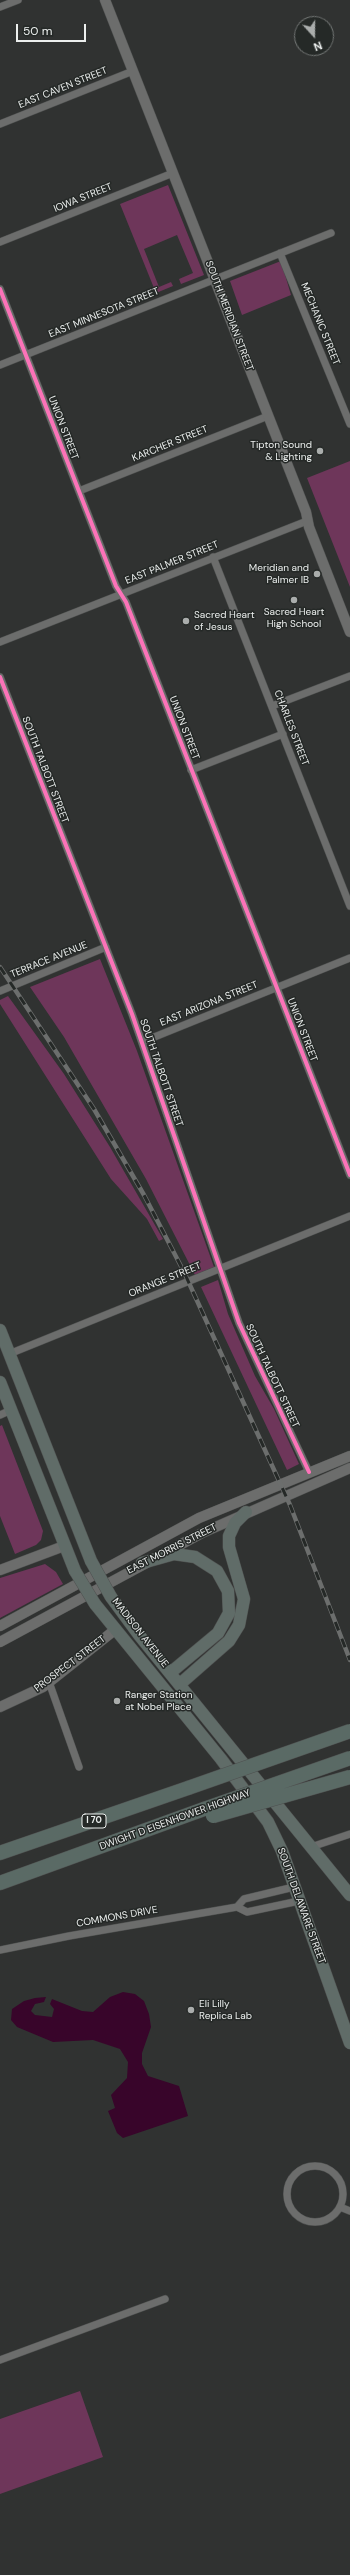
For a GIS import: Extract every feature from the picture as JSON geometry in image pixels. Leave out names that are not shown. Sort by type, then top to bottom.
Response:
[{"type":"highway","name":"I 70","points":[[0,1853],[350,1731]]},
{"type":"highway","name":"DWIGHT D EISENHOWER HIGHWAY","points":[[0,1883],[137,1834],[208,1813],[350,1758]]},
{"type":"highway","points":[[208,1813],[350,1777]]},
{"type":"main road","name":"SOUTH MERIDIAN STREET","points":[[105,0],[306,512],[307,521],[350,632]]},
{"type":"main road","name":"MADISON AVENUE","points":[[0,1330],[91,1561],[111,1596],[170,1673],[350,1894]]},
{"type":"main road","name":"MADISON AVENUE","points":[[0,1382],[6,1413],[75,1570],[95,1604],[221,1758]]},
{"type":"main road","name":"EAST MORRIS STREET","points":[[0,1626],[199,1518],[350,1456]]},
{"type":"main road","name":"EAST MORRIS STREET","points":[[0,1642],[142,1563],[246,1512],[350,1468]]},
{"type":"main road","points":[[180,1684],[229,1641],[241,1620],[243,1591],[229,1542],[235,1523],[246,1512]]},
{"type":"main road","points":[[0,1570],[64,1546]]},
{"type":"main road","points":[[142,1563],[174,1554],[195,1557],[217,1571],[228,1590],[228,1613],[218,1633],[170,1673]]},
{"type":"main road","name":"PROSPECT STREET","points":[[0,1707],[32,1693],[49,1682],[116,1629]]},
{"type":"main road","name":"SOUTH DELAWARE STREET","points":[[221,1758],[268,1822],[282,1851],[350,2043]]},
{"type":"street","points":[[0,7],[18,0]]},
{"type":"street","name":"EAST CAVEN STREET","points":[[0,124],[133,71]]},
{"type":"street","name":"IOWA STREET","points":[[0,242],[173,173]]},
{"type":"street","name":"EAST MINNESOTA STREET","points":[[0,366],[331,233]]},
{"type":"street","name":"MECHANIC STREET","points":[[280,253],[350,424]]},
{"type":"street","name":"UNION STREET","points":[[0,289],[78,491],[121,594],[126,602],[350,1176]]},
{"type":"street","name":"KARCHER STREET","points":[[78,491],[268,416]]},
{"type":"street","name":"EAST PALMER STREET","points":[[0,642],[307,521]]},
{"type":"street","name":"CHARLES STREET","points":[[214,557],[350,906]]},
{"type":"street","points":[[272,706],[350,676]]},
{"type":"street","name":"SOUTH TALBOTT STREET","points":[[0,677],[142,1042],[239,1324],[308,1472]]},
{"type":"street","points":[[191,770],[283,734]]},
{"type":"street","name":"TERRACE AVENUE","points":[[0,991],[106,947]]},
{"type":"street","name":"EAST ARIZONA STREET","points":[[142,1042],[350,958]]},
{"type":"street","name":"ORANGE STREET","points":[[9,1354],[350,1216]]},
{"type":"street","points":[[49,1682],[79,1767]]},
{"type":"street","points":[[311,1847],[350,1834]]},
{"type":"street","points":[[294,1887],[244,1899],[238,1907],[247,1912],[299,1901]]},
{"type":"street","name":"COMMONS DRIVE","points":[[0,1950],[69,1936],[238,1907]]},
{"type":"street","points":[[309,2167],[328,2169],[336,2175],[342,2186],[343,2196],[340,2207],[326,2220],[314,2222],[304,2220],[296,2214],[289,2204],[288,2194],[291,2181],[299,2172],[309,2167]]},
{"type":"street","points":[[340,2207],[350,2211]]},
{"type":"street","points":[[0,2360],[165,2299]]},
{"type":"shaded area","points":[[168,185],[204,275],[181,284],[179,279],[193,273],[177,235],[144,249],[159,287],[171,282],[173,286],[156,293],[120,204]]},
{"type":"shaded area","points":[[281,261],[291,295],[242,315],[230,281]]},
{"type":"shaded area","points":[[350,461],[350,587],[307,478]]},
{"type":"shaded area","points":[[100,959],[137,1051],[214,1267],[195,1275],[146,1179],[64,1037],[30,987]]},
{"type":"shaded area","points":[[8,996],[64,1074],[110,1147],[163,1239],[159,1241],[147,1219],[111,1179],[0,1004],[0,1000]]},
{"type":"shaded area","points":[[218,1280],[228,1314],[255,1376],[274,1409],[299,1464],[287,1470],[201,1287]]},
{"type":"shaded area","points":[[2,1425],[43,1531],[41,1540],[36,1545],[15,1554],[0,1516],[0,1426]]},
{"type":"shaded area","points":[[45,1564],[56,1572],[63,1584],[0,1618],[0,1578]]},
{"type":"shaded area","points":[[123,1992],[135,1994],[144,2001],[149,2014],[151,2027],[142,2053],[142,2064],[148,2076],[179,2086],[188,2116],[123,2138],[117,2133],[108,2111],[115,2108],[111,2095],[127,2078],[128,2062],[120,2049],[93,2040],[53,2042],[17,2027],[11,2020],[12,2009],[24,2001],[35,1998],[46,1997],[44,2002],[35,2004],[31,2011],[35,2015],[52,2017],[54,2009],[50,2004],[52,1999],[82,2011],[93,2012],[110,1997]]},
{"type":"shaded area","points":[[80,2391],[103,2457],[0,2494],[0,2419]]},
{"type":"railway","points":[[0,967],[94,1109],[144,1195],[184,1272],[290,1505],[350,1660]]},
{"type":"cycle path","points":[[0,289],[116,586],[126,602],[350,1175]]},
{"type":"cycle path","points":[[0,677],[132,1014],[239,1323],[309,1472]]},
{"type":"place","name":"Tipton Sound & Lighting","points":[[320,451]]},
{"type":"place","name":"Meridian and Palmer IB","points":[[317,574]]},
{"type":"place","name":"Sacred Heart High School","points":[[294,600]]},
{"type":"place","name":"Sacred Heart of Jesus","points":[[186,621]]},
{"type":"place","name":"Ranger Station at Nobel Place","points":[[117,1701]]},
{"type":"place","name":"Eli Lilly Replica Lab","points":[[191,2010]]}]
